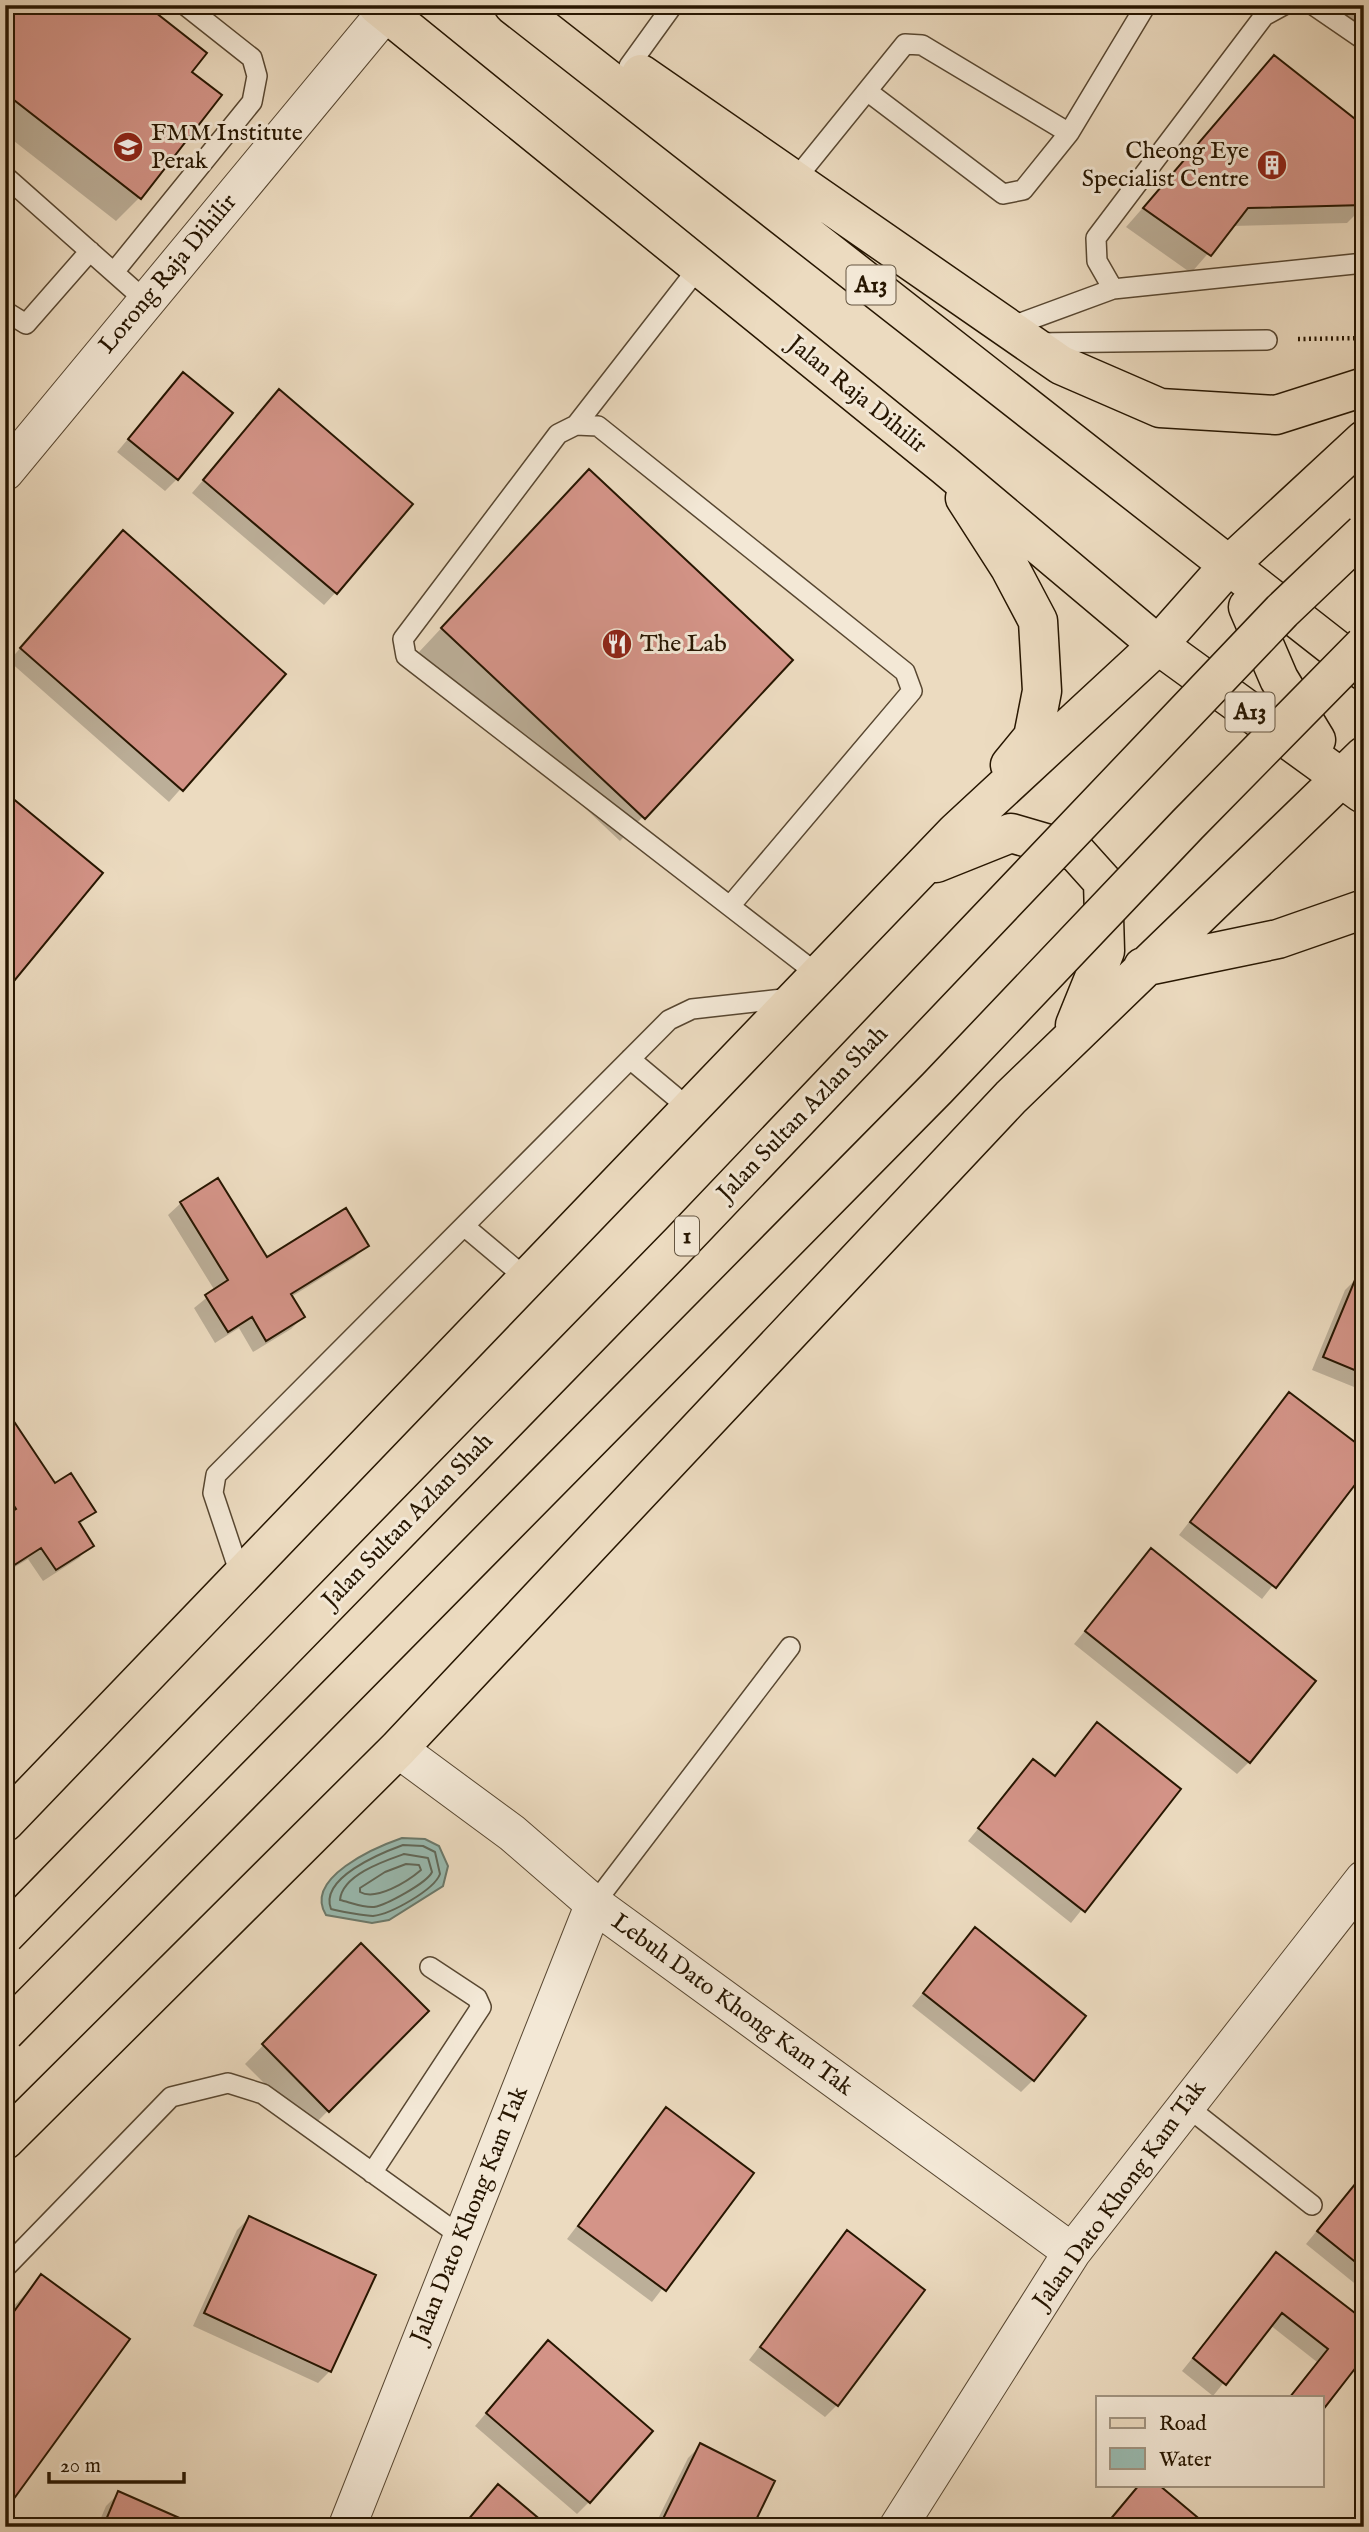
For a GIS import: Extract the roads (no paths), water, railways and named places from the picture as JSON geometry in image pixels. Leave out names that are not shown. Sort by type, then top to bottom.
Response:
[{"type":"main road","name":"A13","points":[[513,5],[1364,671]]},
{"type":"main road","points":[[541,5],[1061,365],[1160,408],[1276,415],[1364,387]]},
{"type":"main road","name":"Jalan Raja Dihilir","points":[[382,9],[945,466],[1158,645],[1356,777]]},
{"type":"main road","points":[[956,832],[1158,645],[1229,565],[1364,440]]},
{"type":"main road","points":[[5,1822],[921,870],[956,832],[1033,737],[1042,691],[1038,621],[1010,568],[945,466]]},
{"type":"main road","name":"Jalan Sultan Azlan Shah","points":[[5,1935],[681,1242],[1282,611],[1364,533]]},
{"type":"main road","points":[[5,2140],[398,1749],[983,1127],[1143,967],[1356,777],[1279,679],[1229,565]]},
{"type":"main road","points":[[1158,645],[1279,679],[1364,698]]},
{"type":"main road","points":[[5,2032],[937,1088],[1188,824],[1364,646]]},
{"type":"main road","points":[[921,870],[1011,833],[1076,852],[1103,882],[1105,951],[1068,1042]]},
{"type":"main road","points":[[1143,967],[1278,939],[1364,909]]},
{"type":"street","name":"Lorong Raja Dihilir","points":[[5,472],[382,9]]},
{"type":"street","name":"Lebuh Dato Khong Kam Tak","points":[[398,1749],[512,1833],[594,1904],[1072,2252]]},
{"type":"street","name":"Jalan Dato Khong Kam Tak","points":[[898,2527],[1072,2252],[1364,1879]]},
{"type":"street","name":"Jalan Dato Khong Kam Tak","points":[[347,2527],[594,1904]]},
{"type":"lane","points":[[114,272],[251,102],[257,76],[252,58],[185,5]]},
{"type":"lane","points":[[629,66],[673,5]]},
{"type":"lane","points":[[867,91],[1003,194],[1023,190],[1069,133],[1146,5]]},
{"type":"lane","points":[[1113,289],[1097,261],[1096,238],[1264,16],[1284,5]]},
{"type":"lane","points":[[1313,5],[1364,40]]},
{"type":"lane","points":[[794,181],[905,44],[922,45],[1069,133]]},
{"type":"lane","points":[[5,176],[146,301]]},
{"type":"lane","points":[[5,311],[26,324],[90,251]]},
{"type":"lane","points":[[1018,335],[1113,289],[1364,262]]},
{"type":"lane","points":[[699,267],[576,425],[558,434],[403,639],[406,656],[730,906],[809,987]]},
{"type":"lane","points":[[1018,335],[1268,340]]},
{"type":"lane","points":[[576,425],[598,426],[905,672],[912,691],[730,906]]},
{"type":"lane","points":[[241,1577],[213,1493],[216,1475],[669,1020],[692,1009],[809,987]]},
{"type":"lane","points":[[631,1059],[691,1110]]},
{"type":"lane","points":[[464,1226],[527,1279]]},
{"type":"lane","points":[[594,1904],[790,1647]]},
{"type":"lane","points":[[372,2173],[481,2007],[477,1998],[430,1967]]},
{"type":"lane","points":[[5,2268],[171,2097],[228,2083],[263,2094],[462,2237]]},
{"type":"lane","points":[[1185,2105],[1312,2205]]},
{"type":"water","points":[[402,1838],[425,1839],[439,1846],[448,1866],[443,1886],[389,1920],[372,1923],[326,1915],[322,1901],[325,1889],[333,1877],[360,1857]]},
{"type":"place","name":"FMM Institute Perak","points":[[128,147]]},
{"type":"place","name":"Cheong Eye Specialist Centre","points":[[1272,165]]},
{"type":"place","name":"The Lab","points":[[617,644]]}]
